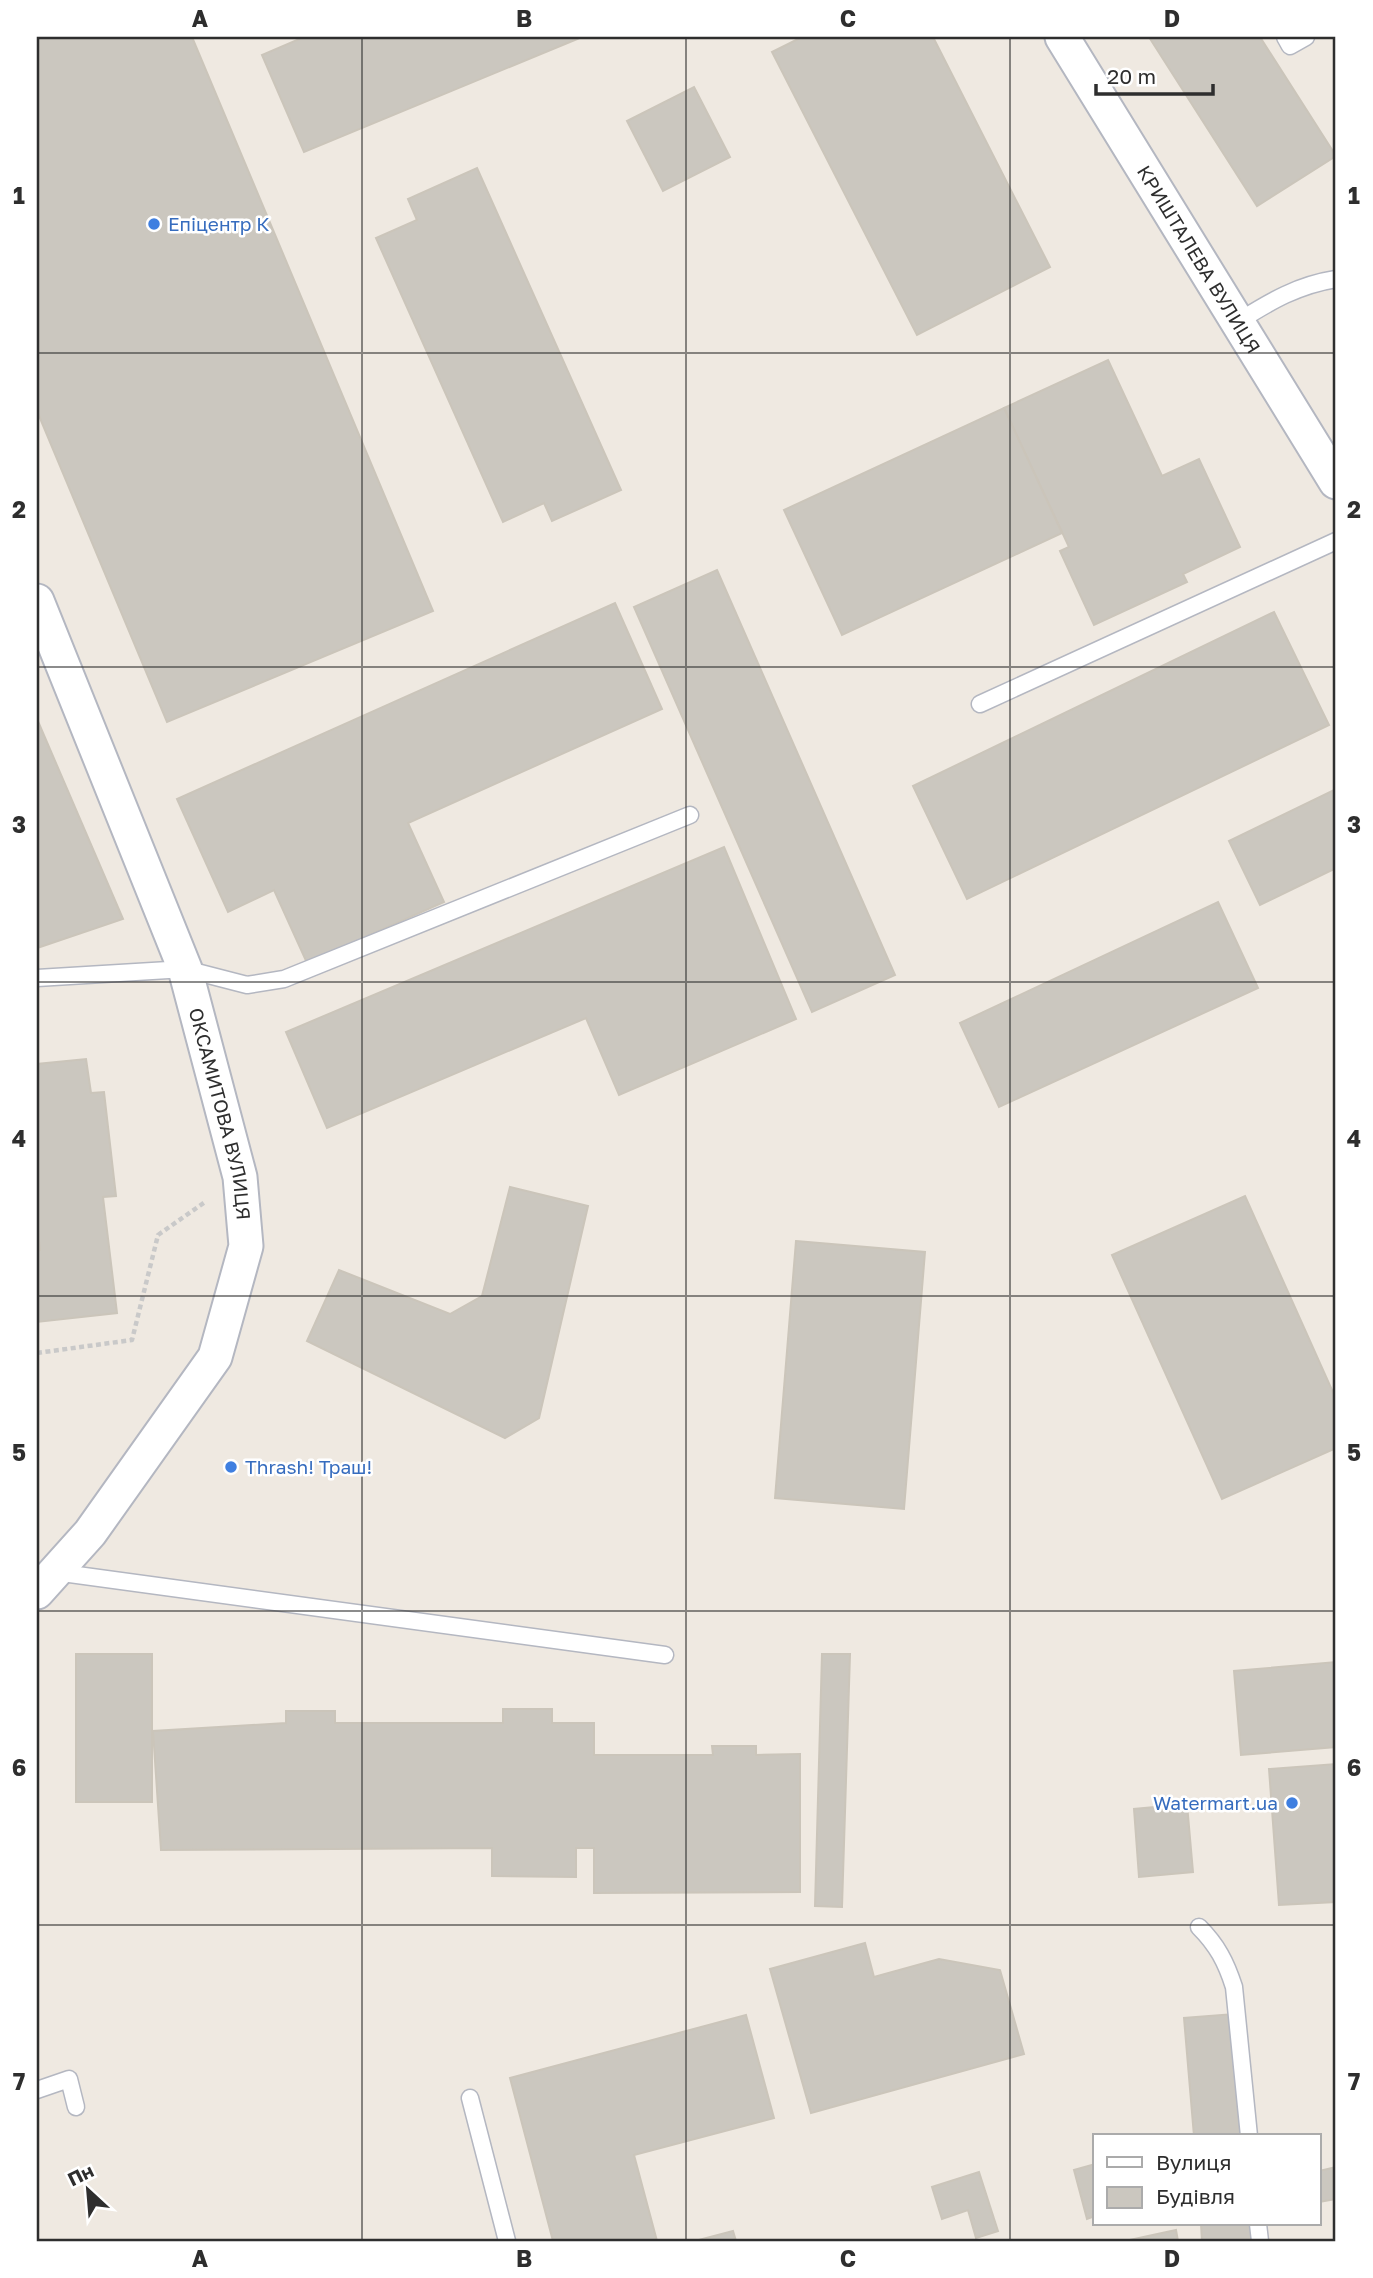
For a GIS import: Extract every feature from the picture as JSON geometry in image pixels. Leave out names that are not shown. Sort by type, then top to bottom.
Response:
[{"type":"street","name":"КРИШТАЛЕВА ВУЛИЦЯ","points":[[1062,37],[1336,482]]},
{"type":"street","name":"ОКСАМИТОВА ВУЛИЦЯ","points":[[37,601],[185,969],[240,1178],[246,1246],[215,1357],[90,1533],[46,1582]]},
{"type":"lane","points":[[1284,37],[1290,47],[1306,37]]},
{"type":"lane","points":[[1239,321],[1283,293],[1306,284],[1336,279]]},
{"type":"lane","points":[[980,704],[1336,541]]},
{"type":"lane","points":[[37,978],[185,969],[247,985],[284,979],[690,815]]},
{"type":"lane","points":[[46,1582],[665,1655]]},
{"type":"lane","points":[[1199,1927],[1215,1944],[1227,1964],[1234,1987],[1249,2134]]},
{"type":"lane","points":[[37,2090],[69,2078],[76,2107]]},
{"type":"lane","points":[[470,2098],[508,2241]]},
{"type":"path","points":[[37,1353],[132,1340],[158,1235],[240,1178]]},
{"type":"building","name":"Епіцентр К","points":[[37,37],[192,37],[433,611],[167,722],[37,411]]},
{"type":"building","points":[[304,37],[582,37],[304,152],[262,55]]},
{"type":"building","points":[[802,37],[933,37],[1050,267],[917,335],[772,52]]},
{"type":"building","points":[[1149,37],[1260,37],[1336,156],[1257,206]]},
{"type":"building","points":[[694,87],[730,157],[663,191],[627,121]]},
{"type":"building","points":[[477,168],[621,490],[552,521],[544,503],[503,522],[376,238],[417,220],[408,199]]},
{"type":"building","points":[[1108,360],[1162,476],[1199,459],[1240,547],[1183,574],[1187,582],[1094,625],[1060,551],[1069,547],[1004,408]]},
{"type":"building","points":[[1004,408],[1062,533],[842,635],[784,510]]},
{"type":"building","points":[[717,570],[895,975],[812,1012],[634,607]]},
{"type":"building","points":[[615,603],[662,709],[408,823],[444,902],[307,963],[274,890],[228,912],[177,799]]},
{"type":"building","points":[[1274,612],[1329,725],[967,899],[913,786]]},
{"type":"building","points":[[37,719],[123,919],[37,948]]},
{"type":"building","points":[[1336,789],[1336,868],[1260,905],[1229,841]]},
{"type":"building","points":[[724,847],[796,1019],[619,1095],[586,1018],[327,1128],[286,1032]]},
{"type":"building","points":[[1218,902],[1258,988],[999,1107],[960,1023]]},
{"type":"building","points":[[86,1059],[91,1093],[104,1092],[116,1196],[103,1197],[117,1313],[37,1322],[37,1251],[40,1250],[37,1222],[37,1064]]},
{"type":"building","points":[[510,1187],[588,1206],[539,1418],[505,1438],[307,1341],[339,1270],[450,1314],[482,1296]]},
{"type":"building","points":[[1245,1196],[1336,1399],[1336,1448],[1222,1499],[1112,1255]]},
{"type":"building","points":[[796,1241],[925,1252],[904,1509],[775,1498]]},
{"type":"building","points":[[76,1654],[152,1654],[152,1802],[76,1802]]},
{"type":"building","points":[[822,1654],[850,1654],[842,1907],[815,1906]]},
{"type":"building","points":[[1336,1662],[1336,1747],[1241,1755],[1234,1671]]},
{"type":"building","points":[[503,1709],[552,1709],[552,1723],[594,1723],[594,1755],[713,1755],[712,1746],[756,1746],[756,1755],[800,1754],[800,1892],[594,1893],[594,1848],[576,1848],[576,1877],[492,1876],[492,1848],[161,1850],[153,1731],[286,1723],[286,1711],[335,1711],[335,1723],[503,1723]]},
{"type":"building","points":[[1336,1764],[1336,1902],[1279,1905],[1269,1769]]},
{"type":"building","points":[[1187,1804],[1193,1872],[1139,1877],[1134,1809]]},
{"type":"building","points":[[865,1943],[874,1977],[939,1959],[1000,1970],[1024,2054],[811,2113],[770,1969]]},
{"type":"building","points":[[1234,2014],[1244,2134],[1194,2134],[1184,2018]]},
{"type":"building","points":[[746,2015],[774,2118],[634,2155],[657,2241],[553,2241],[510,2078]]},
{"type":"building","points":[[1093,2165],[1093,2217],[1087,2219],[1074,2170]]},
{"type":"building","points":[[1336,2167],[1336,2199],[1320,2202],[1320,2171]]},
{"type":"building","points":[[979,2172],[998,2231],[976,2238],[968,2210],[942,2219],[932,2187]]},
{"type":"building","points":[[1201,2226],[1252,2226],[1253,2241],[1202,2241]]},
{"type":"building","points":[[1176,2230],[1178,2241],[1125,2241]]},
{"type":"building","points":[[733,2231],[736,2241],[695,2241]]},
{"type":"place","name":"Епіцентр К","points":[[154,224]]},
{"type":"place","name":"Thrash! Траш!","points":[[231,1467]]},
{"type":"place","name":"Watermart.ua","points":[[1292,1803]]}]
